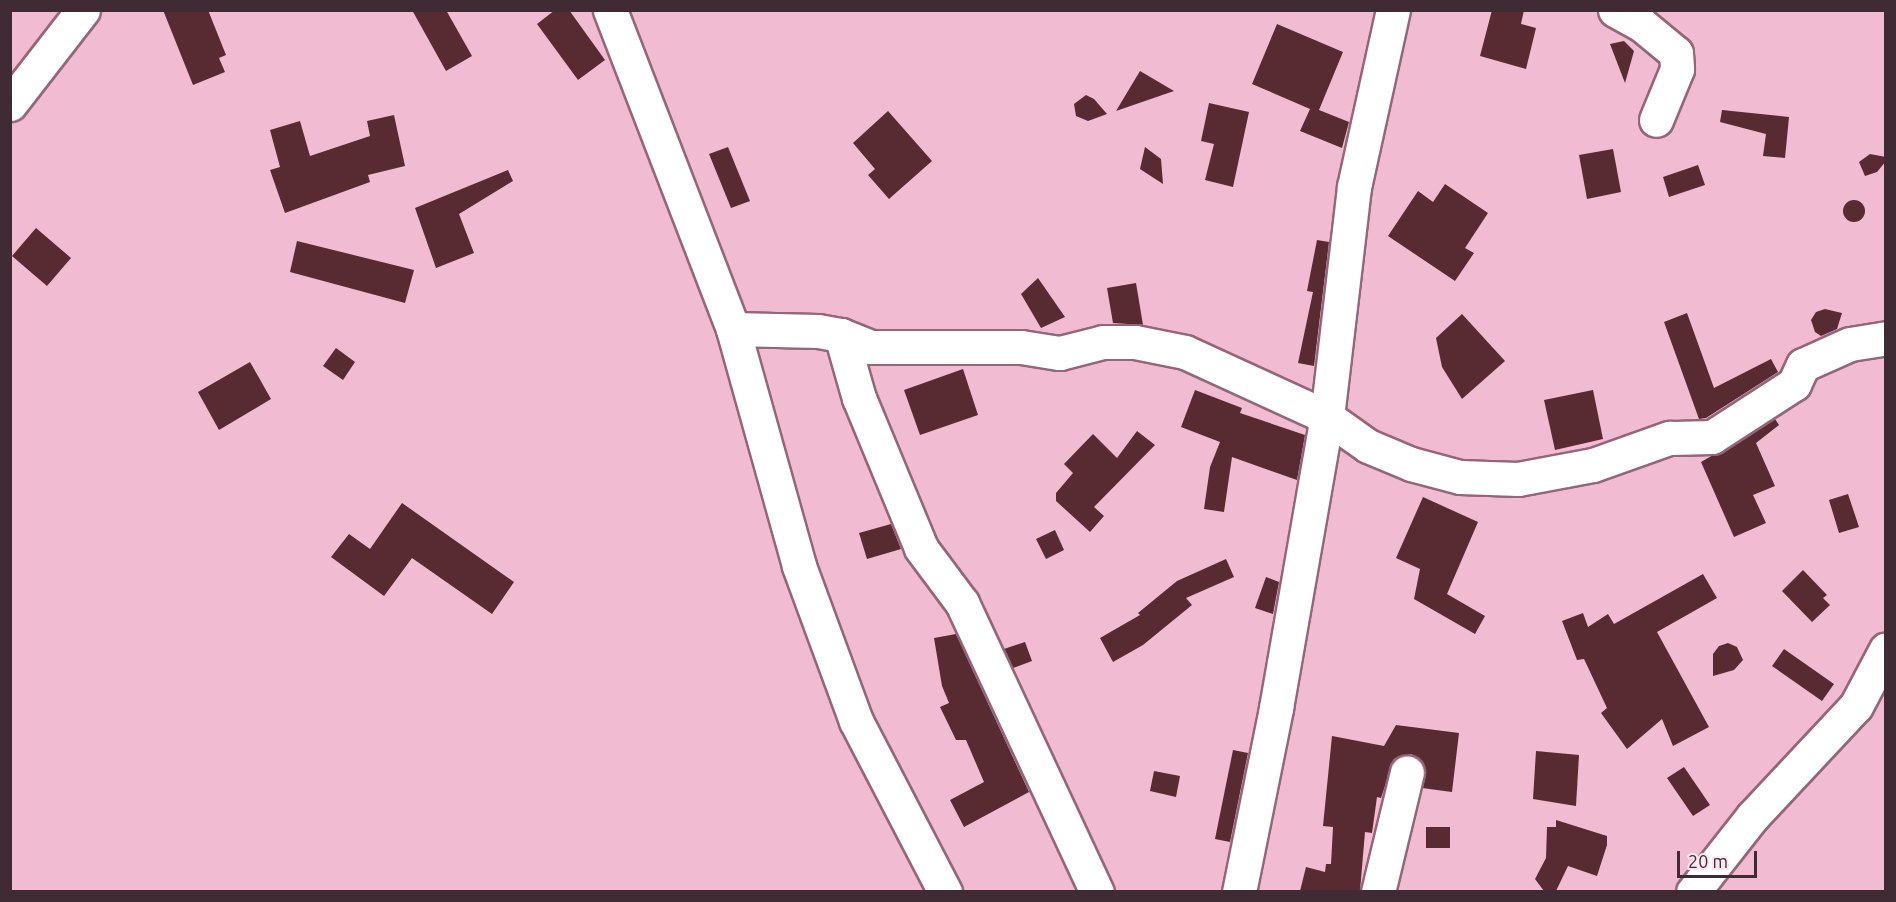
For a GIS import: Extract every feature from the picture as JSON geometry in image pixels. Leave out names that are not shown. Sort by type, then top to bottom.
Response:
[{"type":"street","points":[[12,100],[83,10]]},
{"type":"street","points":[[610,10],[733,329],[799,566],[843,688],[869,747],[945,891]]},
{"type":"street","points":[[1239,891],[1276,708],[1327,417],[1354,187],[1393,10]]},
{"type":"street","points":[[1615,10],[1642,25],[1676,53],[1677,69],[1656,120]]},
{"type":"street","points":[[733,329],[841,335],[870,347],[1021,347],[1060,353],[1103,342],[1136,342],[1185,352],[1327,417],[1368,446],[1460,477],[1518,479],[1593,465],[1669,438],[1712,437],[1794,384],[1803,365],[1850,344],[1886,338]]},
{"type":"street","points":[[841,335],[859,398],[921,548],[962,603],[1097,891]]},
{"type":"street","points":[[1693,891],[1752,817],[1857,706],[1886,649]]},
{"type":"street","points":[[1378,891],[1407,772]]},
{"type":"building","points":[[163,10],[208,10],[226,55],[219,58],[225,72],[193,85]]},
{"type":"building","points":[[412,10],[446,10],[472,56],[446,71]]},
{"type":"building","points":[[555,10],[569,10],[605,60],[578,80],[537,24]]},
{"type":"building","points":[[1492,10],[1524,10],[1521,24],[1536,28],[1526,69],[1480,56]]},
{"type":"building","points":[[1277,24],[1343,52],[1319,110],[1349,122],[1342,148],[1300,131],[1310,109],[1252,84]]},
{"type":"building","points":[[1624,41],[1634,51],[1625,83],[1610,44]]},
{"type":"building","points":[[1140,71],[1174,91],[1116,111]]},
{"type":"building","points":[[1086,95],[1094,99],[1107,114],[1088,121],[1076,116],[1074,104]]},
{"type":"building","points":[[1209,103],[1249,112],[1233,187],[1205,180],[1214,144],[1201,141]]},
{"type":"building","points":[[1722,110],[1789,117],[1785,158],[1763,156],[1766,134],[1720,122]]},
{"type":"building","points":[[888,111],[932,161],[889,199],[868,175],[875,169],[853,143]]},
{"type":"building","points":[[394,115],[405,166],[368,175],[370,182],[285,213],[270,170],[280,167],[270,130],[300,121],[310,156],[370,136],[367,121]]},
{"type":"building","points":[[728,147],[750,201],[731,208],[709,154]]},
{"type":"building","points":[[1145,147],[1161,159],[1163,184],[1140,169]]},
{"type":"building","points":[[1613,149],[1621,192],[1587,199],[1579,155]]},
{"type":"building","points":[[1870,154],[1886,157],[1886,161],[1877,172],[1865,176],[1859,162]]},
{"type":"building","points":[[1698,165],[1705,185],[1669,197],[1663,177]]},
{"type":"building","points":[[508,170],[513,181],[459,214],[474,253],[436,268],[415,208]]},
{"type":"building","points":[[1445,184],[1488,213],[1465,248],[1474,253],[1455,281],[1388,236],[1418,191],[1433,202]]},
{"type":"building","points":[[1854,200],[1862,203],[1865,211],[1862,219],[1854,222],[1846,219],[1843,211],[1846,203]]},
{"type":"building","points":[[36,228],[71,258],[47,286],[12,256]]},
{"type":"building","points":[[1317,240],[1329,242],[1314,366],[1298,363],[1313,292],[1307,291]]},
{"type":"building","points":[[297,241],[414,270],[405,303],[290,272]]},
{"type":"building","points":[[1038,278],[1065,317],[1041,328],[1021,294]]},
{"type":"building","points":[[1136,283],[1143,325],[1113,323],[1107,288]]},
{"type":"building","points":[[1825,309],[1842,313],[1837,329],[1821,336],[1815,332],[1811,320],[1816,312]]},
{"type":"building","points":[[1687,313],[1714,388],[1771,359],[1778,372],[1706,418],[1699,419],[1664,322]]},
{"type":"building","points":[[1462,314],[1505,361],[1462,399],[1442,367],[1436,338]]},
{"type":"building","points":[[336,348],[355,362],[343,380],[323,366]]},
{"type":"building","points":[[250,362],[271,399],[219,430],[198,392]]},
{"type":"building","points":[[963,369],[978,415],[920,435],[904,390]]},
{"type":"building","points":[[1195,390],[1242,408],[1240,413],[1305,435],[1297,480],[1232,457],[1224,512],[1204,509],[1210,467],[1220,442],[1181,427]]},
{"type":"building","points":[[1593,390],[1603,439],[1555,450],[1544,400]]},
{"type":"building","points":[[1775,419],[1779,425],[1756,443],[1775,486],[1753,495],[1766,523],[1734,537],[1701,462]]},
{"type":"building","points":[[1137,431],[1155,445],[1094,507],[1104,516],[1090,532],[1056,501],[1056,493],[1073,473],[1064,464],[1093,434],[1117,458]]},
{"type":"building","points":[[1848,494],[1859,527],[1839,533],[1829,500]]},
{"type":"building","points":[[1423,497],[1478,522],[1447,594],[1485,616],[1475,634],[1414,599],[1420,569],[1396,558]]},
{"type":"building","points":[[402,503],[514,582],[492,614],[412,558],[384,596],[331,557],[349,534],[370,549]]},
{"type":"building","points":[[891,524],[901,549],[867,559],[859,533]]},
{"type":"building","points":[[1055,530],[1064,550],[1046,559],[1036,539]]},
{"type":"building","points":[[1226,559],[1234,577],[1186,598],[1192,605],[1143,645],[1113,662],[1100,638],[1140,615],[1138,613],[1177,581]]},
{"type":"building","points":[[1803,570],[1827,595],[1823,598],[1830,605],[1812,622],[1782,591]]},
{"type":"building","points":[[1703,574],[1717,598],[1657,632],[1709,727],[1673,746],[1662,719],[1627,749],[1601,713],[1607,708],[1584,659],[1577,660],[1562,621],[1583,613],[1588,627],[1608,614],[1614,624]]},
{"type":"building","points":[[1266,577],[1279,582],[1273,614],[1255,608]]},
{"type":"building","points":[[956,634],[1029,792],[964,827],[950,800],[984,782],[966,740],[956,740],[940,707],[949,703],[942,686],[934,638]]},
{"type":"building","points":[[1025,642],[1032,661],[1013,668],[1004,649]]},
{"type":"building","points":[[1728,643],[1737,647],[1743,660],[1734,670],[1713,676],[1713,654],[1719,646]]},
{"type":"building","points":[[1784,649],[1834,684],[1822,701],[1772,666]]},
{"type":"building","points":[[1396,725],[1459,733],[1452,792],[1422,788],[1425,767],[1419,758],[1411,754],[1394,759],[1381,798],[1377,797],[1372,833],[1365,832],[1360,891],[1300,891],[1306,867],[1325,872],[1326,864],[1331,864],[1333,827],[1323,826],[1332,736],[1384,746]]},
{"type":"building","points":[[1233,750],[1248,753],[1230,842],[1215,839]]},
{"type":"building","points":[[1536,751],[1579,755],[1576,806],[1533,799]]},
{"type":"building","points":[[1684,767],[1710,805],[1693,816],[1667,778]]},
{"type":"building","points":[[1154,771],[1180,776],[1176,797],[1150,791]]},
{"type":"building","points":[[1556,820],[1607,836],[1607,845],[1597,876],[1568,866],[1556,891],[1544,891],[1535,879],[1546,858],[1547,827],[1556,827]]},
{"type":"building","points":[[1426,827],[1450,827],[1450,848],[1426,848]]}]
